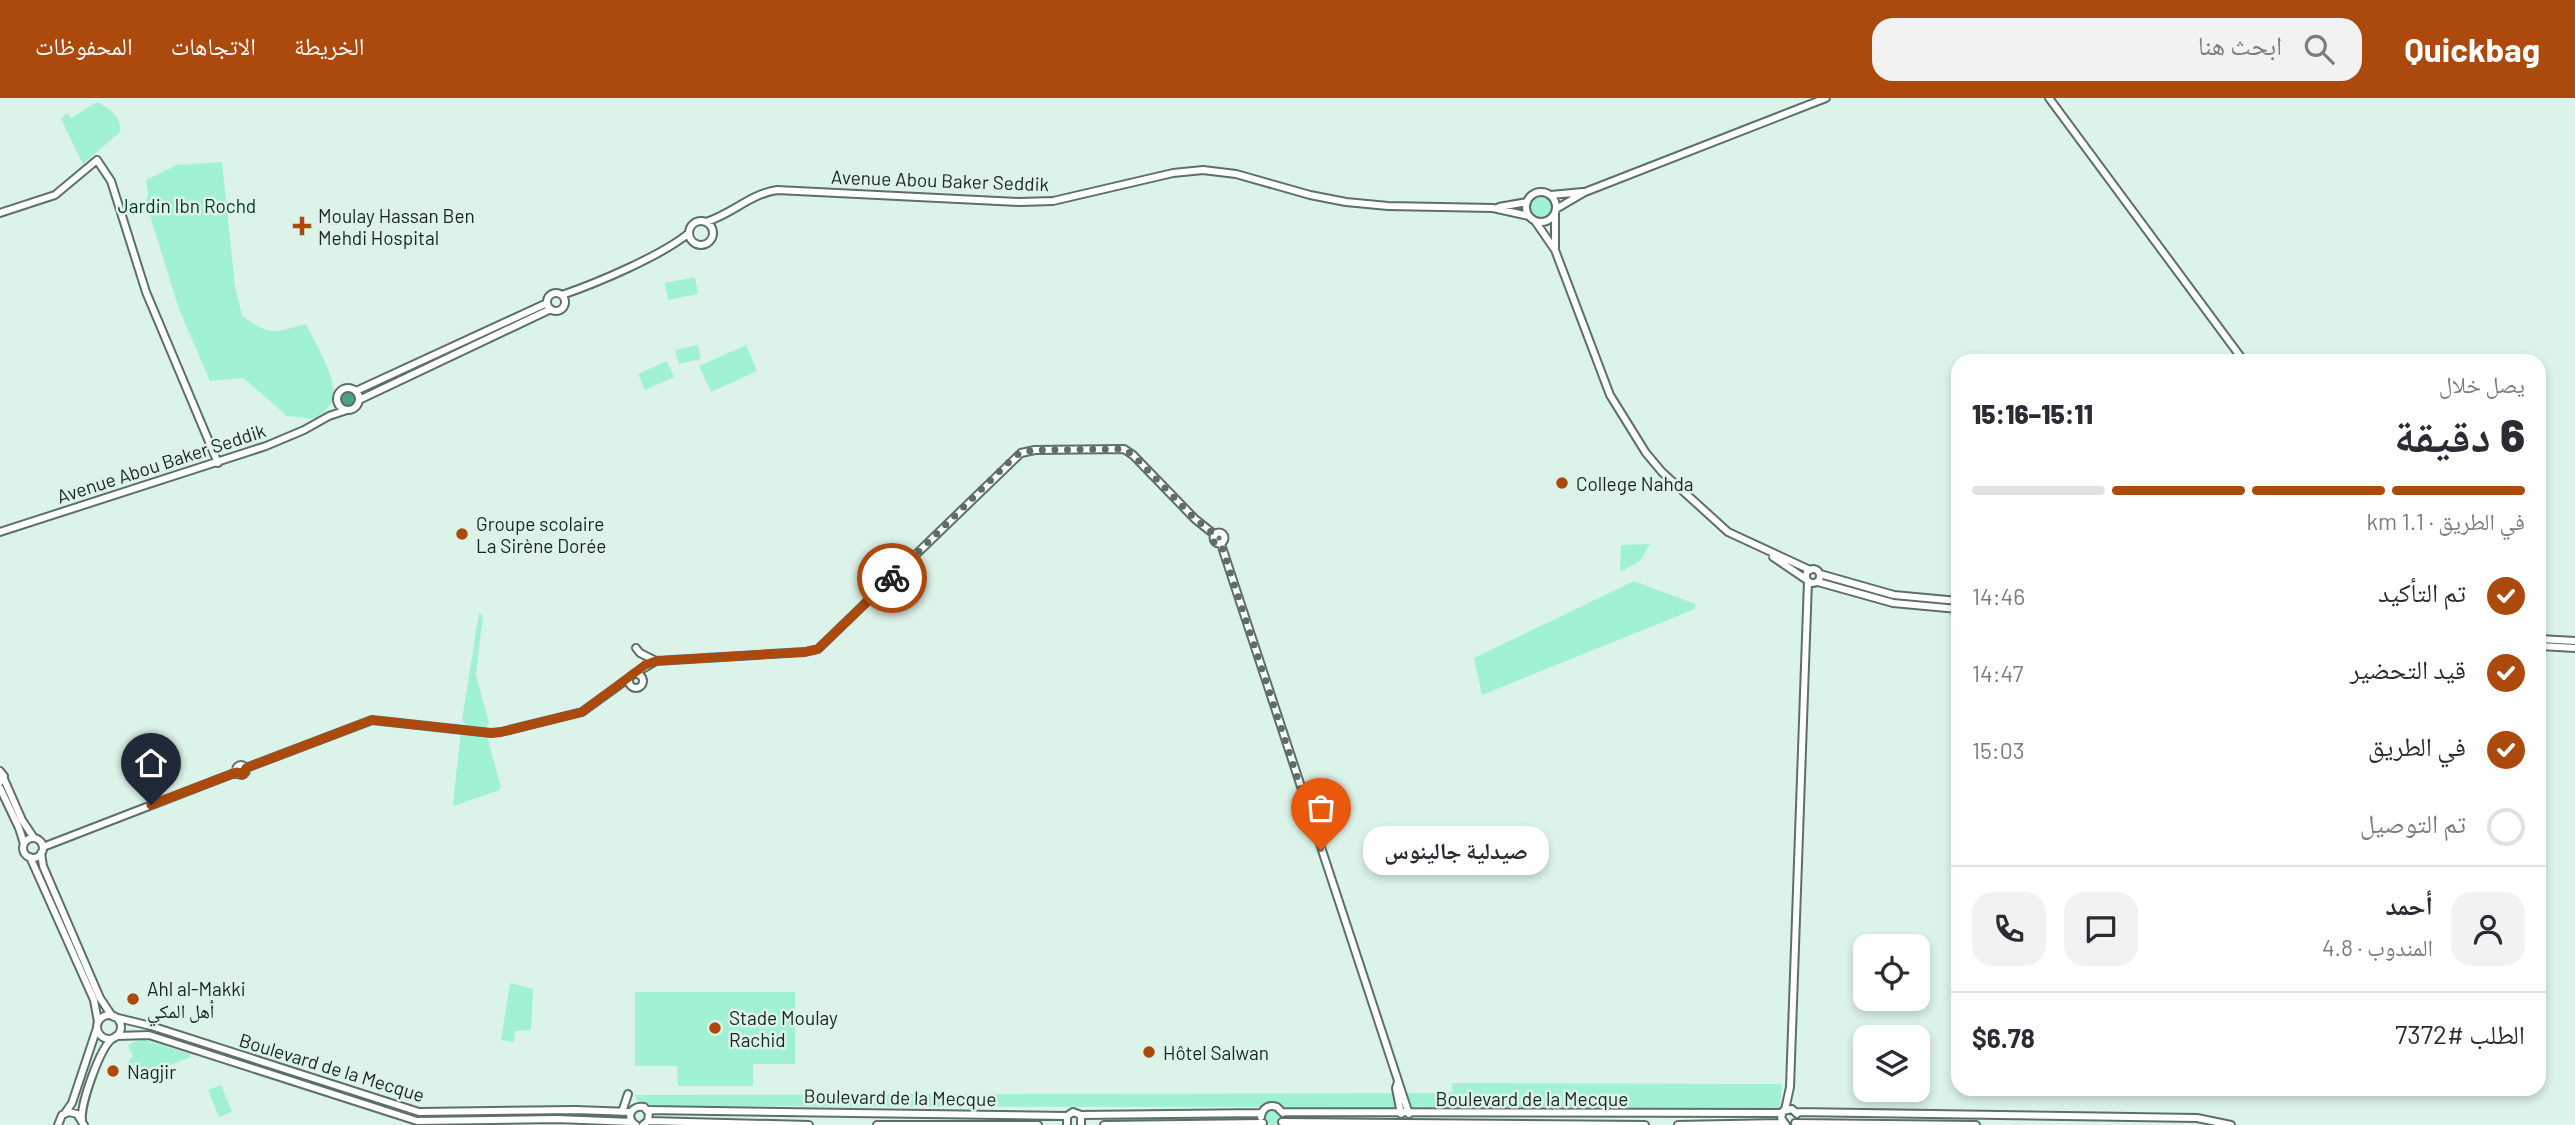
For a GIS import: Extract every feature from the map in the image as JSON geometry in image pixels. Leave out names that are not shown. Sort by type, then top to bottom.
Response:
[{"type":"main road","points":[[1532,218],[1547,221],[1556,211],[1585,192],[1826,98]]},
{"type":"main road","points":[[2049,98],[2239,354]]},
{"type":"main road","points":[[0,213],[55,195],[97,160],[111,181],[146,292],[218,463]]},
{"type":"main road","name":"Avenue Abou Baker Seddik","points":[[706,222],[722,217],[754,196],[776,190],[1007,202],[1053,201],[1173,173],[1203,170],[1236,174],[1346,202],[1388,206],[1493,208],[1527,202]]},
{"type":"main road","points":[[1585,192],[1551,195],[1537,192],[1527,202],[1532,218],[1555,250],[1610,395],[1646,453],[1728,532],[1810,570],[1816,569],[1819,579],[1807,621]]},
{"type":"main road","points":[[1551,195],[1556,204],[1555,250]]},
{"type":"main road","name":"Avenue Abou Baker Seddik","points":[[1493,208],[1532,218]]},
{"type":"main road","name":"Avenue Abou Baker Seddik","points":[[713,233],[722,217]]},
{"type":"main road","points":[[549,306],[551,294],[562,295],[580,289],[675,245],[693,242],[706,244],[713,233],[706,222],[696,222],[689,233],[675,245]]},
{"type":"main road","points":[[689,233],[693,242]]},
{"type":"main road","points":[[549,306],[559,311],[580,289]]},
{"type":"main road","points":[[562,295],[565,304]]},
{"type":"main road","points":[[329,416],[340,391],[345,388],[356,391],[549,306]]},
{"type":"main road","points":[[337,398],[341,407],[347,410],[355,408],[359,400],[549,306]]},
{"type":"main road","points":[[356,391],[359,400]]},
{"type":"main road","name":"Avenue Abou Baker Seddik","points":[[0,532],[218,463],[295,435],[329,416],[347,410]]},
{"type":"main road","points":[[636,649],[656,661],[818,649],[1012,459],[1029,450],[1124,449],[1195,519],[1215,535],[1214,542],[1221,544],[1398,1082],[1405,1114]]},
{"type":"main road","points":[[1767,551],[1807,581],[1819,579],[1894,595],[1951,600]]},
{"type":"main road","points":[[1678,1125],[1784,1124],[1783,1112],[1790,1087],[1807,573],[1810,570]]},
{"type":"main road","points":[[1819,579],[1893,603],[1951,608]]},
{"type":"main road","points":[[2546,639],[2575,641]]},
{"type":"main road","points":[[2546,646],[2575,648]]},
{"type":"main road","points":[[30,857],[36,857],[42,850],[237,772],[243,775],[246,768],[372,720],[496,732],[582,712],[656,661]]},
{"type":"main road","points":[[631,679],[639,688],[647,671],[656,661]]},
{"type":"main road","points":[[631,679],[641,676],[643,681]]},
{"type":"main road","points":[[0,771],[4,775],[2,781],[22,820],[34,838],[40,841],[41,863],[102,1003],[120,1026],[104,1047],[82,1107],[83,1123]]},
{"type":"main road","points":[[0,788],[19,828],[24,853],[30,857],[94,1000],[97,1025],[104,1038],[114,1037]]},
{"type":"main road","points":[[24,844],[28,839],[34,838]]},
{"type":"main road","points":[[58,1125],[59,1118],[72,1103],[97,1025],[106,1016],[113,1016]]},
{"type":"main road","name":"Boulevard de la Mecque","points":[[113,1016],[419,1112],[631,1112],[639,1106],[648,1111],[1067,1116],[1073,1112],[1081,1115]]},
{"type":"main road","name":"Boulevard de la Mecque","points":[[114,1037],[149,1035],[417,1121],[557,1119],[634,1124]]},
{"type":"main road","points":[[1790,1087],[1797,1118],[1794,1124],[1976,1125]]},
{"type":"main road","points":[[622,1112],[628,1094]]},
{"type":"main road","name":"Boulevard de la Mecque","points":[[1262,1113],[1273,1106],[1282,1112],[1405,1114],[1795,1111]]},
{"type":"main road","points":[[645,1123],[648,1111]]},
{"type":"main road","points":[[1795,1111],[2147,1117],[2231,1125]]},
{"type":"main road","points":[[631,1112],[634,1124]]},
{"type":"main road","points":[[1281,1123],[1282,1112]]},
{"type":"main road","points":[[65,1113],[77,1114],[83,1123]]},
{"type":"main road","points":[[1081,1125],[1081,1115],[1262,1113],[1264,1124],[1104,1125]]},
{"type":"main road","points":[[1067,1116],[1068,1125]]},
{"type":"main road","points":[[2141,1125],[2142,1120],[2147,1117]]},
{"type":"main road","name":"Boulevard de la Mecque","points":[[645,1123],[809,1125]]},
{"type":"main road","name":"Boulevard de la Mecque","points":[[1281,1123],[1645,1125]]},
{"type":"main road","name":"Boulevard de la Mecque","points":[[877,1125],[1038,1125]]},
{"type":"green space","points":[[97,102],[117,118],[120,132],[83,164],[61,119],[67,113],[71,118]]},
{"type":"green space","name":"Jardin Ibn Rochd","points":[[222,162],[235,286],[242,316],[272,331],[306,324],[333,384],[332,402],[316,419],[286,416],[244,378],[210,381],[179,309],[146,203],[146,180],[177,165]]},
{"type":"green space","points":[[1542,196],[1550,199],[1553,207],[1550,215],[1542,218],[1534,215],[1531,207],[1534,199]]},
{"type":"green space","points":[[695,277],[698,294],[668,300],[665,283]]},
{"type":"green space","points":[[698,345],[701,359],[679,364],[675,350]]},
{"type":"green space","points":[[746,345],[757,371],[711,392],[699,366]]},
{"type":"green space","points":[[667,361],[674,377],[645,390],[638,374]]},
{"type":"green space","points":[[1650,544],[1640,561],[1620,572],[1621,545]]},
{"type":"green space","points":[[1634,581],[1695,604],[1695,609],[1482,695],[1474,658]]},
{"type":"green space","points":[[479,612],[483,616],[476,675],[489,723],[486,728],[466,725],[462,720]]},
{"type":"green space","points":[[461,733],[487,736],[501,787],[454,806],[453,802]]},
{"type":"green space","points":[[510,983],[533,989],[531,1030],[515,1031],[514,1042],[501,1040]]},
{"type":"green space","name":"Stade Moulay Rachid","points":[[635,992],[795,992],[795,1064],[753,1064],[753,1086],[678,1086],[677,1066],[635,1066]]},
{"type":"green space","points":[[142,1039],[190,1054],[191,1057],[135,1078],[128,1062],[133,1056],[128,1045]]},
{"type":"green space","points":[[1452,1083],[1782,1084],[1780,1108],[647,1106],[638,1102],[635,1095],[1449,1093],[1453,1091]]},
{"type":"green space","points":[[221,1085],[232,1112],[219,1117],[208,1090]]},
{"type":"green space","points":[[1273,1109],[1279,1111],[1279,1123],[1273,1125],[1267,1123],[1265,1117],[1267,1111]]},
{"type":"shaded area","points":[[348,391],[354,393],[354,405],[348,407],[342,405],[340,399],[342,393]]},
{"type":"way so far","points":[[892,578],[1020,453],[1035,450],[1124,449],[1195,519],[1215,535],[1214,542],[1221,544],[1321,850]]},
{"type":"place","name":"Moulay Hassan Ben Mehdi Hospital","points":[[302,226]]},
{"type":"place","name":"College Nahda","points":[[1562,483]]},
{"type":"place","name":"Groupe scolaire La Sirène Dorée","points":[[462,534]]},
{"type":"place","name":"صيدلية جالينوس","points":[[1321,850]]},
{"type":"place","name":"Ahl al-Makki أهل المكي","points":[[133,999]]},
{"type":"place","name":"Stade Moulay Rachid","points":[[715,1028]]},
{"type":"place","name":"Hôtel Salwan","points":[[1149,1052]]},
{"type":"place","name":"Nagjir","points":[[113,1071]]},
{"type":"route","points":[[151,805],[237,772],[243,775],[246,768],[372,720],[501,732],[582,712],[650,662],[818,649],[892,578]]}]
